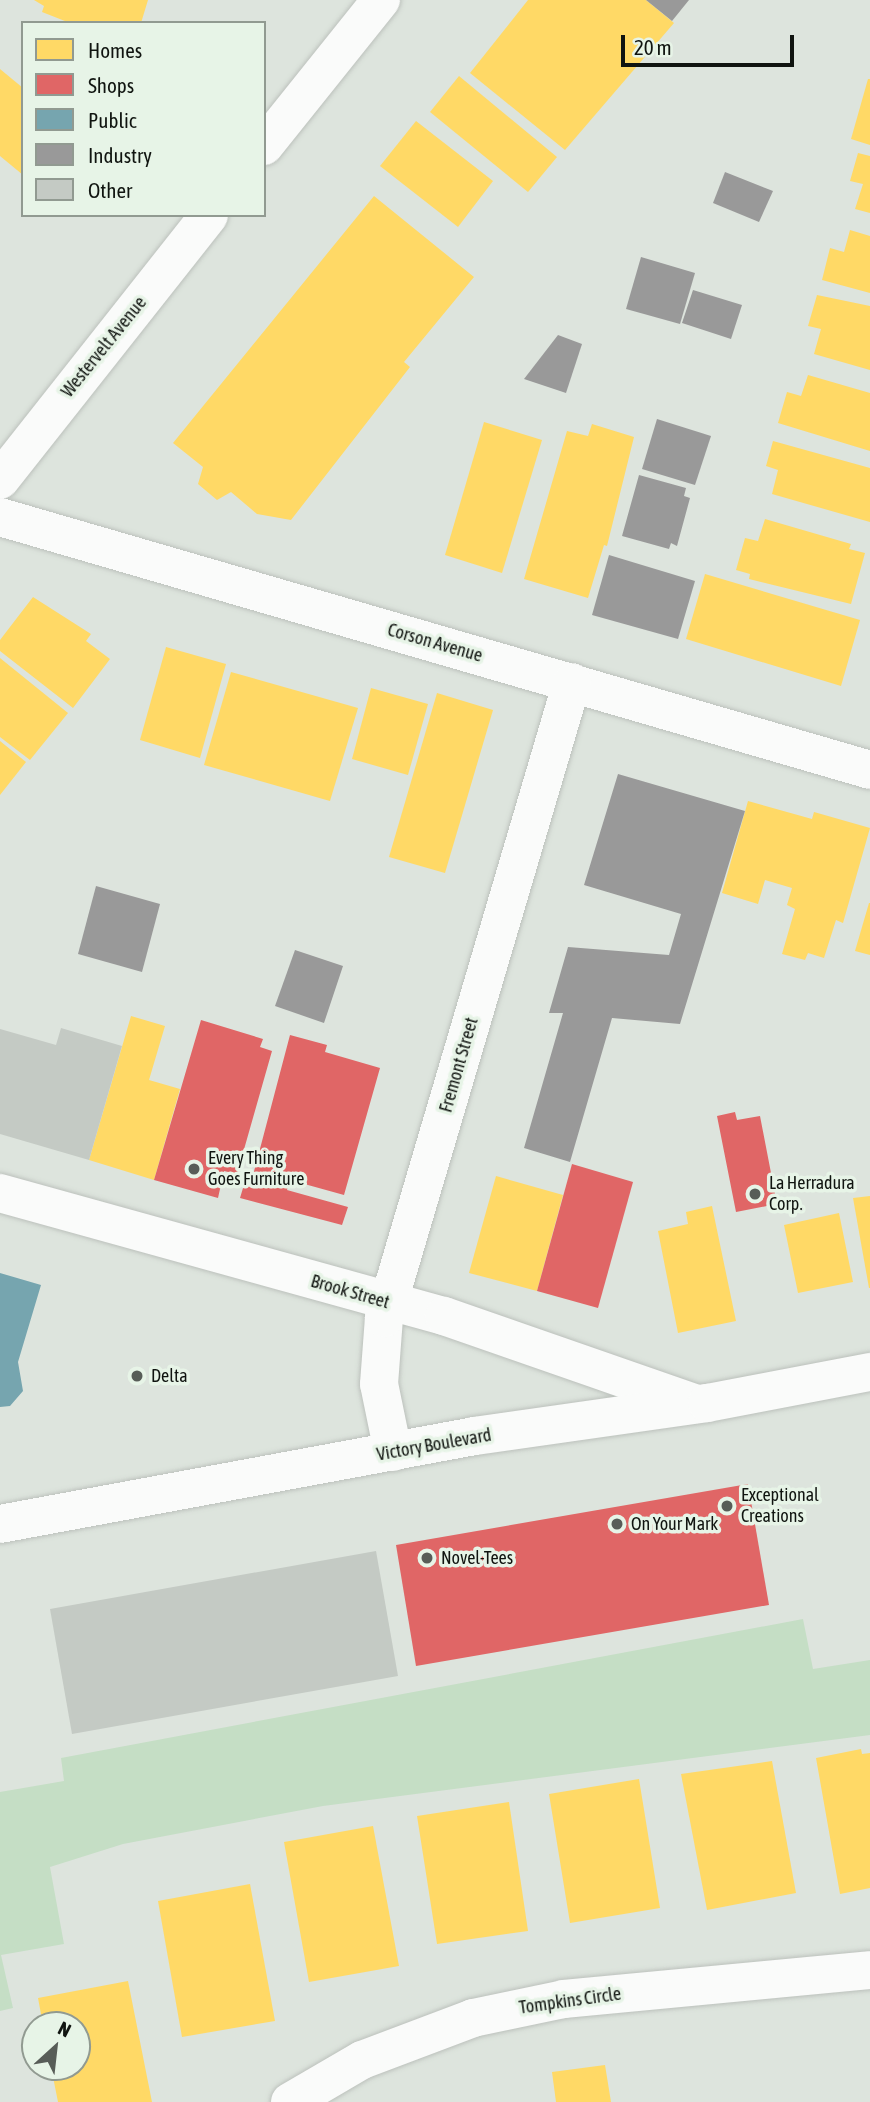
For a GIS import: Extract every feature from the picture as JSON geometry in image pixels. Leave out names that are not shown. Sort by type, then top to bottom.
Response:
[{"type":"street","points":[[266,144],[381,0]]},
{"type":"street","name":"Westervelt Avenue","points":[[0,480],[207,217]]},
{"type":"street","name":"Corson Avenue","points":[[0,517],[870,770]]},
{"type":"street","name":"Fremont Street","points":[[393,1452],[378,1369],[380,1335],[572,682]]},
{"type":"street","name":"Brook Street","points":[[0,1193],[557,1353],[696,1405]]},
{"type":"street","name":"Victory Boulevard","points":[[0,1524],[393,1452],[696,1405],[870,1372]]},
{"type":"street","name":"Tompkins Circle","points":[[290,2102],[362,2060],[473,2018],[564,1999],[870,1970]]},
{"type":"green space","points":[[803,1619],[813,1669],[870,1660],[870,1735],[323,1806],[123,1844],[50,1867],[64,1944],[1,1955],[13,2008],[0,2011],[0,1792],[64,1781],[61,1758]]},
{"type":"building: Homes","points":[[34,0],[148,0],[142,21],[65,21],[42,12],[44,6]]},
{"type":"building: Homes","points":[[528,0],[646,0],[674,23],[565,150],[470,73]]},
{"type":"building: Homes","points":[[0,69],[21,86],[21,173],[0,156]]},
{"type":"building: Homes","points":[[459,76],[557,157],[528,192],[430,112]]},
{"type":"building: Homes","points":[[870,79],[870,145],[851,139]]},
{"type":"building: Homes","points":[[416,121],[493,181],[458,227],[380,166]]},
{"type":"building: Homes","points":[[858,153],[870,156],[870,213],[855,209],[863,184],[850,181]]},
{"type":"building: Homes","points":[[374,196],[474,277],[404,362],[410,367],[291,520],[257,514],[231,492],[217,500],[198,484],[203,467],[173,443]]},
{"type":"building: Homes","points":[[850,230],[870,236],[870,293],[822,280],[830,248],[844,252]]},
{"type":"building: Homes","points":[[817,295],[870,306],[870,370],[814,354],[821,329],[808,326]]},
{"type":"building: Homes","points":[[808,375],[870,393],[870,451],[778,423],[787,392],[801,396]]},
{"type":"building: Homes","points":[[484,422],[542,440],[502,573],[445,555]]},
{"type":"building: Homes","points":[[592,424],[634,437],[607,546],[604,545],[588,598],[524,579],[567,431],[588,436]]},
{"type":"building: Homes","points":[[773,441],[870,468],[870,522],[772,494],[778,470],[766,466]]},
{"type":"building: Homes","points":[[765,519],[851,544],[849,549],[865,553],[851,604],[749,579],[750,574],[736,570],[745,538],[758,541]]},
{"type":"building: Homes","points":[[705,574],[860,620],[841,686],[686,639]]},
{"type":"building: Homes","points":[[33,597],[91,634],[86,641],[110,659],[73,708],[0,651],[0,640]]},
{"type":"building: Homes","points":[[166,647],[226,664],[200,758],[140,740]]},
{"type":"building: Homes","points":[[0,658],[68,713],[30,760],[0,737]]},
{"type":"building: Homes","points":[[231,672],[358,708],[330,801],[204,765]]},
{"type":"building: Homes","points":[[371,688],[428,704],[408,775],[352,759]]},
{"type":"building: Homes","points":[[437,693],[493,710],[445,873],[389,857]]},
{"type":"building: Homes","points":[[0,741],[26,762],[0,795]]},
{"type":"building: Homes","points":[[748,801],[812,819],[814,812],[870,828],[843,923],[836,920],[824,958],[808,953],[805,960],[782,954],[795,909],[787,905],[792,888],[765,880],[758,904],[722,893]]},
{"type":"building: Homes","points":[[870,903],[870,955],[855,951]]},
{"type":"building: Homes","points":[[131,1016],[165,1026],[149,1080],[180,1089],[154,1180],[89,1160]]},
{"type":"building: Homes","points":[[496,1176],[563,1195],[537,1291],[469,1273]]},
{"type":"building: Homes","points":[[870,1196],[870,1288],[869,1288],[853,1198]]},
{"type":"building: Homes","points":[[712,1206],[736,1321],[678,1333],[658,1231],[688,1224],[686,1212]]},
{"type":"building: Homes","points":[[839,1213],[853,1282],[798,1293],[784,1225]]},
{"type":"building: Homes","points":[[861,1749],[862,1754],[870,1753],[870,1888],[840,1894],[816,1758]]},
{"type":"building: Homes","points":[[772,1761],[796,1893],[707,1910],[681,1774]]},
{"type":"building: Homes","points":[[639,1779],[660,1908],[570,1923],[549,1794]]},
{"type":"building: Homes","points":[[509,1802],[528,1931],[437,1944],[417,1816]]},
{"type":"building: Homes","points":[[373,1826],[399,1966],[309,1982],[284,1842]]},
{"type":"building: Homes","points":[[250,1884],[275,2021],[182,2037],[158,1901]]},
{"type":"building: Homes","points":[[128,1981],[152,2102],[58,2102],[54,2081],[91,2081],[91,2011],[40,2011],[38,1998]]},
{"type":"building: Homes","points":[[605,2065],[611,2102],[556,2102],[552,2072]]},
{"type":"building: Shops","points":[[201,1020],[263,1039],[260,1047],[272,1051],[237,1174],[224,1171],[218,1198],[154,1180]]},
{"type":"building: Shops","points":[[290,1035],[327,1045],[325,1052],[380,1068],[344,1195],[290,1180],[287,1190],[348,1207],[342,1225],[240,1198],[246,1178],[252,1179]]},
{"type":"building: Shops","points":[[735,1112],[737,1120],[760,1116],[777,1204],[736,1212],[717,1116]]},
{"type":"building: Shops","points":[[572,1164],[633,1182],[598,1308],[537,1291]]},
{"type":"building: Shops","points":[[748,1484],[769,1605],[416,1666],[396,1545]]},
{"type":"building: Public","points":[[0,1273],[41,1285],[18,1362],[23,1391],[10,1406],[0,1407]]},
{"type":"building: Industry","points":[[646,0],[689,0],[672,21]]},
{"type":"building: Industry","points":[[725,172],[773,191],[759,222],[713,203]]},
{"type":"building: Industry","points":[[641,257],[695,273],[680,324],[626,309]]},
{"type":"building: Industry","points":[[693,290],[742,305],[731,339],[682,323]]},
{"type":"building: Industry","points":[[558,335],[582,344],[566,393],[524,379]]},
{"type":"building: Industry","points":[[657,419],[711,436],[695,485],[642,469]]},
{"type":"building: Industry","points":[[639,475],[686,488],[684,496],[690,498],[677,546],[671,543],[669,549],[622,536]]},
{"type":"building: Industry","points":[[609,555],[695,581],[678,639],[592,615]]},
{"type":"building: Industry","points":[[618,774],[745,811],[680,1024],[612,1018],[570,1162],[524,1148],[563,1013],[549,1013],[568,947],[669,955],[681,914],[584,885]]},
{"type":"building: Industry","points":[[96,886],[160,904],[142,972],[78,954]]},
{"type":"building: Industry","points":[[295,950],[343,966],[324,1023],[275,1006]]},
{"type":"building: Other","points":[[61,1028],[122,1046],[89,1160],[0,1134],[0,1029],[56,1045]]},
{"type":"building: Other","points":[[376,1551],[398,1676],[72,1734],[50,1609]]},
{"type":"place","name":"Every Thing Goes Furniture","points":[[194,1169]]},
{"type":"place","name":"La Herradura Corp.","points":[[755,1194]]},
{"type":"place","name":"Delta","points":[[137,1376]]},
{"type":"place","name":"Exceptional Creations","points":[[727,1506]]},
{"type":"place","name":"On Your Mark","points":[[617,1524]]},
{"type":"place","name":"Novel-Tees","points":[[427,1558]]}]
